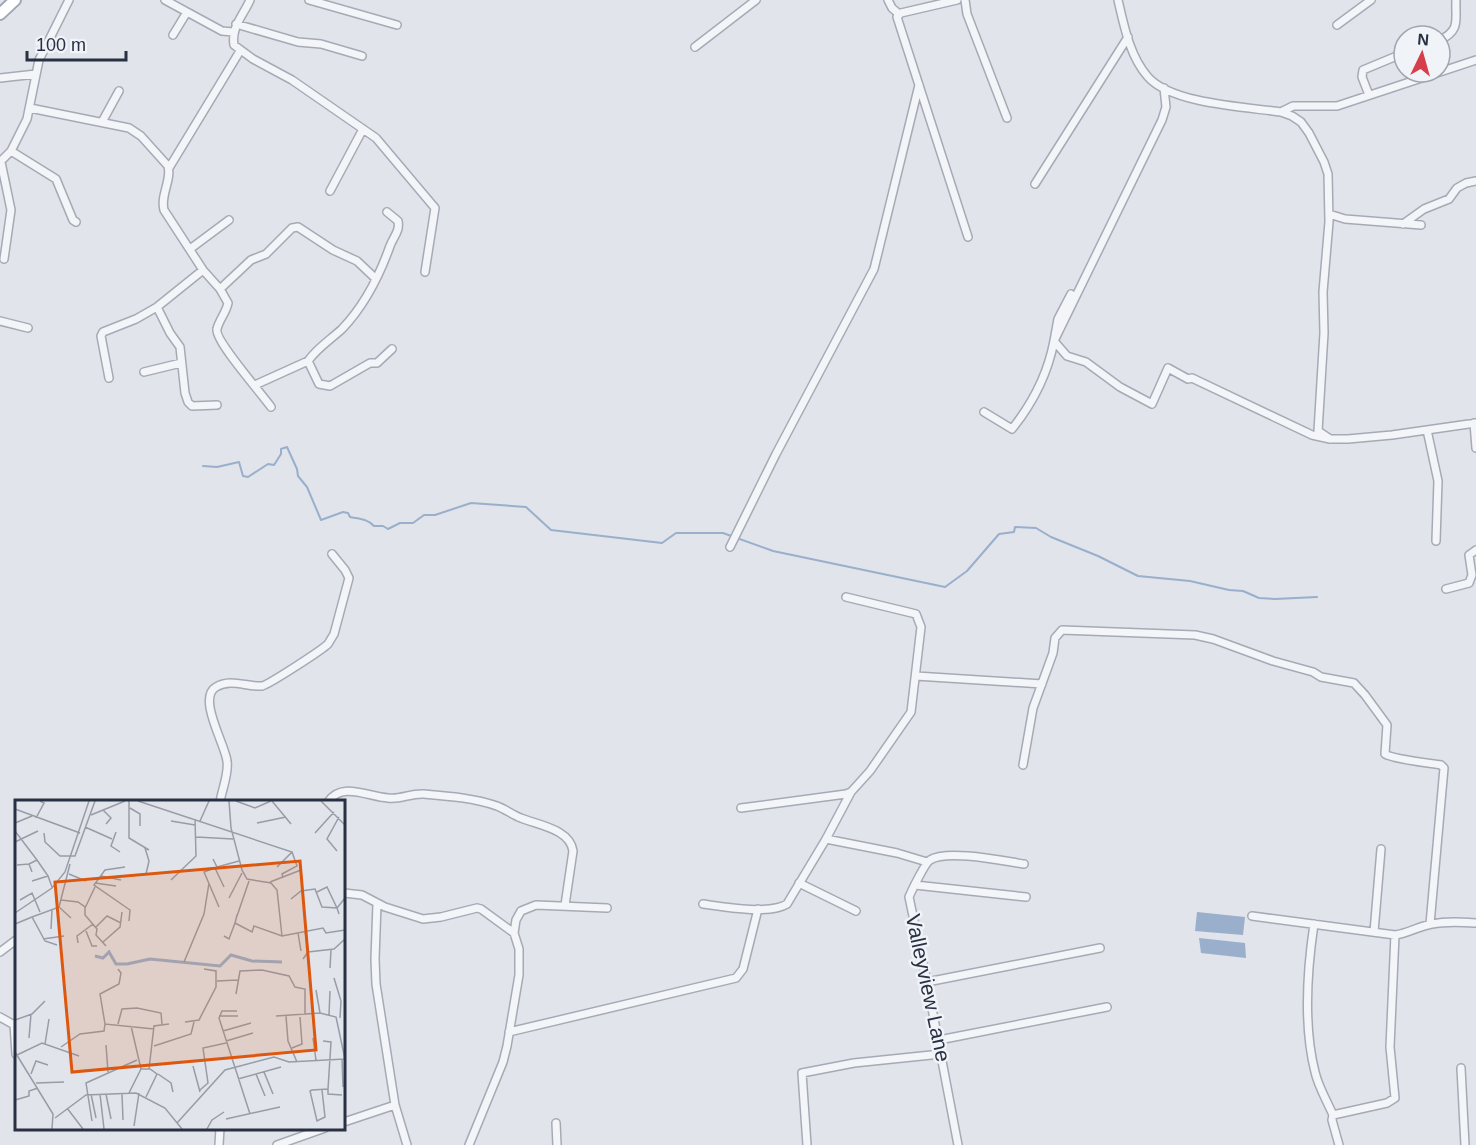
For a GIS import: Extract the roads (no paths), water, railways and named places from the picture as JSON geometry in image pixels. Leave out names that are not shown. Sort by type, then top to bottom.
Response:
[{"type":"main road","points":[[0,14],[15,0]]},
{"type":"street","points":[[4,259],[11,210],[0,162],[11,151],[23,128],[30,108],[39,60],[69,0]]},
{"type":"street","points":[[165,0],[222,31],[233,32]]},
{"type":"street","points":[[250,0],[233,32],[234,45],[240,51],[292,80],[379,140],[435,209],[425,272]]},
{"type":"street","points":[[309,0],[397,25]]},
{"type":"street","points":[[695,46],[756,0]]},
{"type":"street","points":[[888,0],[899,14]]},
{"type":"street","points":[[899,14],[957,0]]},
{"type":"street","points":[[965,0],[967,14],[1007,118]]},
{"type":"street","points":[[1118,0],[1128,37],[1141,67],[1153,81],[1186,98],[1281,112],[1301,122],[1324,162],[1329,184],[1329,214],[1323,292],[1324,333],[1315,433]]},
{"type":"street","points":[[1337,25],[1371,0]]},
{"type":"street","points":[[1452,32],[1455,28],[1456,0]]},
{"type":"street","points":[[173,35],[188,12]]},
{"type":"street","points":[[899,14],[898,20],[968,237]]},
{"type":"street","points":[[236,24],[296,42],[321,44],[362,56]]},
{"type":"street","points":[[1035,184],[1128,37]]},
{"type":"street","points":[[240,51],[168,168],[163,205],[166,214],[203,270],[220,289],[228,303],[217,328],[217,335],[226,351],[270,407]]},
{"type":"street","points":[[1369,95],[1362,77],[1363,70],[1392,58]]},
{"type":"street","points":[[1281,112],[1293,106],[1337,106],[1476,60]]},
{"type":"street","points":[[0,78],[36,74]]},
{"type":"street","points":[[730,547],[776,454],[874,269],[919,85]]},
{"type":"street","points":[[1054,341],[1162,120],[1166,107],[1164,88]]},
{"type":"street","points":[[102,122],[119,91]]},
{"type":"street","points":[[30,108],[120,125],[133,130],[168,168]]},
{"type":"street","points":[[330,191],[363,129]]},
{"type":"street","points":[[11,151],[56,180],[73,220],[76,222]]},
{"type":"street","points":[[1403,224],[1424,209],[1449,200],[1457,188],[1466,183],[1476,182]]},
{"type":"street","points":[[255,385],[308,361],[313,353],[346,325],[366,300],[398,230],[398,220],[387,212]]},
{"type":"street","points":[[1329,214],[1345,219],[1421,225]]},
{"type":"street","points":[[190,249],[228,220]]},
{"type":"street","points":[[220,289],[251,260],[264,256],[292,228],[298,227],[333,250],[357,261],[375,278]]},
{"type":"street","points":[[109,378],[102,333],[157,307],[203,270]]},
{"type":"street","points":[[984,412],[1012,429],[1031,402],[1041,381],[1051,357],[1058,319],[1071,294]]},
{"type":"street","points":[[157,307],[180,347],[184,389],[190,405],[217,405]]},
{"type":"street","points":[[0,321],[28,328]]},
{"type":"street","points":[[1054,341],[1067,356],[1086,362],[1120,387],[1152,404],[1168,368],[1188,379],[1192,378],[1330,439],[1369,437],[1475,423],[1476,448]]},
{"type":"street","points":[[308,361],[319,384],[330,386],[370,363],[377,363],[392,349]]},
{"type":"street","points":[[144,372],[181,363]]},
{"type":"street","points":[[1427,430],[1438,481],[1436,541]]},
{"type":"street","points":[[1446,589],[1469,583],[1472,575],[1469,555],[1476,550]]},
{"type":"street","points":[[219,800],[227,759],[212,717],[209,704],[211,692],[227,683],[265,685],[328,644],[334,634],[349,578],[332,554]]},
{"type":"street","points":[[703,904],[758,909],[787,904],[851,792],[870,771],[911,712],[921,627],[916,614],[846,597]]},
{"type":"street","points":[[1023,765],[1033,708],[1053,653],[1055,638],[1062,630],[1195,635],[1313,672],[1321,677],[1354,683],[1387,725],[1385,754],[1391,758],[1410,759],[1443,766],[1430,924]]},
{"type":"street","points":[[916,676],[1042,684]]},
{"type":"street","points":[[329,800],[342,790],[387,798],[403,798],[422,794],[482,802],[541,824],[571,843],[573,851],[566,905]]},
{"type":"street","points":[[741,808],[851,792]]},
{"type":"street","points":[[826,839],[897,853],[927,862],[938,857],[974,856],[1024,864]]},
{"type":"street","points":[[1374,932],[1381,849]]},
{"type":"street","name":"Valleyview Lane","points":[[927,862],[909,897],[958,1145]]},
{"type":"street","points":[[800,883],[856,911]]},
{"type":"street","points":[[915,885],[1026,897]]},
{"type":"street","points":[[345,892],[362,896],[377,904],[418,918],[431,919],[477,908],[514,933]]},
{"type":"street","points":[[377,904],[376,984],[395,1105],[407,1145]]},
{"type":"street","points":[[469,1145],[503,1062],[520,967],[519,949],[514,933],[518,916],[528,907],[566,905],[607,908]]},
{"type":"street","points":[[509,1032],[736,978],[743,969],[758,909]]},
{"type":"street","points":[[1252,916],[1395,935],[1430,924],[1476,922]]},
{"type":"street","points":[[1314,924],[1310,955],[1309,1025],[1315,1073],[1333,1115],[1332,1120],[1339,1145]]},
{"type":"street","points":[[1333,1115],[1387,1103],[1395,1098],[1390,1047],[1395,935]]},
{"type":"street","points":[[0,952],[15,941]]},
{"type":"street","points":[[927,982],[1100,948]]},
{"type":"street","points":[[939,1040],[1107,1007]]},
{"type":"street","points":[[0,1017],[15,1025]]},
{"type":"street","points":[[807,1145],[802,1073],[854,1063],[941,1054]]},
{"type":"street","points":[[1461,1068],[1465,1145]]},
{"type":"street","points":[[345,1122],[395,1105]]},
{"type":"street","points":[[556,1123],[557,1145]]},
{"type":"street","points":[[219,1145],[220,1130]]},
{"type":"street","points":[[278,1145],[319,1130]]},
{"type":"water","points":[[1197,912],[1245,917],[1243,935],[1195,931]]},
{"type":"water","points":[[1199,938],[1245,943],[1246,958],[1201,953]]},
{"type":"waterway","points":[[203,466],[217,467],[239,462],[243,476],[248,477],[268,464],[274,465],[281,454],[281,449],[287,447],[298,476],[307,487],[321,520],[343,512],[348,513],[350,517],[388,529],[400,523],[413,523],[424,515],[435,515],[471,503],[526,507],[551,530],[662,543],[676,533],[723,533],[773,551],[945,587],[967,571],[999,534],[1014,532],[1015,527],[1036,528],[1138,576],[1190,581],[1243,591],[1259,598],[1317,597]]}]
